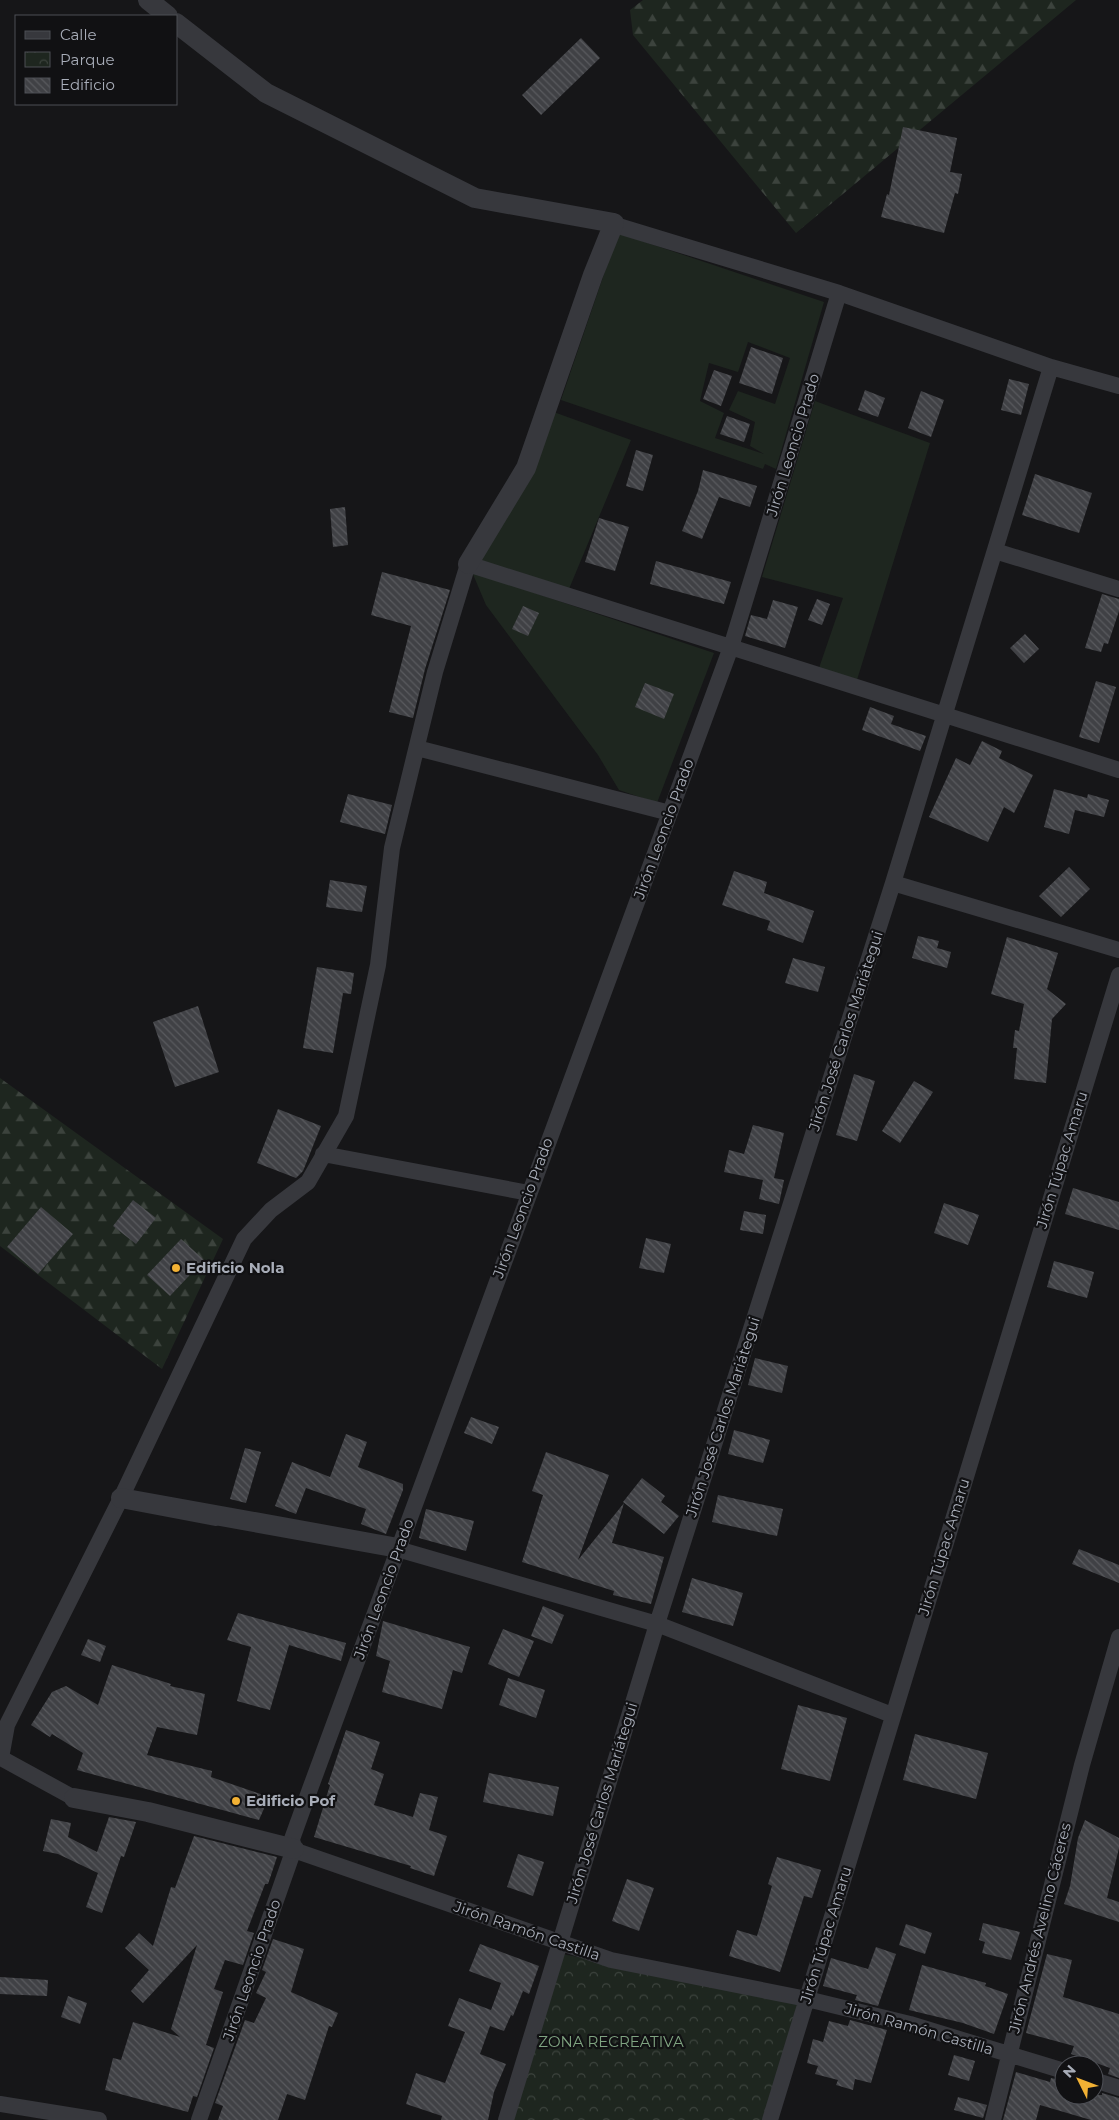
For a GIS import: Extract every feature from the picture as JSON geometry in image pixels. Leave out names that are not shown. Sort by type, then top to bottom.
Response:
[{"type":"street","points":[[148,0],[167,15]]},
{"type":"street","points":[[178,25],[266,93],[475,198],[614,224],[839,293],[1050,367],[1119,386]]},
{"type":"street","points":[[614,224],[593,275],[526,468],[468,564],[435,672],[392,848],[378,965],[346,1116],[308,1182],[271,1210],[244,1239],[121,1498],[386,1546],[658,1624],[892,1715]]},
{"type":"street","name":"Jirón Leoncio Prado","points":[[199,2120],[294,1849],[292,1839],[386,1546],[529,1193],[731,647],[839,293]]},
{"type":"street","name":"Jirón José Carlos Mariátegui","points":[[506,2120],[658,1624],[893,883],[1050,367]]},
{"type":"street","points":[[995,551],[1119,589]]},
{"type":"street","points":[[468,564],[1119,770]]},
{"type":"street","points":[[417,748],[670,813]]},
{"type":"street","points":[[893,883],[1119,950]]},
{"type":"street","name":"Jirón Túpac Amaru","points":[[770,2120],[1119,975]]},
{"type":"street","points":[[323,1154],[529,1193]]},
{"type":"street","name":"Jirón Ramón Castilla","points":[[121,1498],[6,1724],[1,1758],[74,1798],[148,1812],[294,1849],[611,1960],[807,1999],[910,2024],[1054,2068]]},
{"type":"street","name":"Jirón Andrés Avelino Cáceres","points":[[993,2120],[1008,2054],[1082,1765],[1119,1637]]},
{"type":"street","points":[[1104,2083],[1119,2088]]},
{"type":"street","points":[[0,2104],[99,2120]]},
{"type":"green space","points":[[643,0],[1076,0],[796,233],[633,35],[630,10]]},
{"type":"green space","points":[[618,233],[824,302],[776,469],[765,464],[763,469],[561,400]],"holes":[[[748,342],[790,358],[775,404],[738,391],[729,410],[755,422],[750,446],[764,454],[715,438],[724,413],[700,401],[709,363],[738,372]]]},
{"type":"green space","points":[[815,401],[930,443],[857,680],[819,668],[843,598],[762,577]]},
{"type":"green space","points":[[551,411],[631,440],[569,589],[477,560]]},
{"type":"green space","points":[[472,572],[714,653],[657,803],[619,790],[598,755],[486,605]]},
{"type":"green space","points":[[0,1078],[223,1239],[162,1369],[0,1246]]},
{"type":"green space","name":"ZONA RECREATIVA","points":[[556,1953],[807,1999],[770,2120],[506,2120]]},
{"type":"building","points":[[581,38],[600,58],[541,115],[522,95]]},
{"type":"building","points":[[903,127],[957,138],[950,172],[962,174],[958,194],[955,193],[944,233],[881,217],[887,194],[889,195]]},
{"type":"building","points":[[751,347],[783,358],[772,394],[739,383]]},
{"type":"building","points":[[714,370],[732,376],[721,406],[703,399]]},
{"type":"building","points":[[1009,379],[1029,384],[1021,415],[1001,410]]},
{"type":"building","points":[[865,390],[885,398],[878,417],[858,410]]},
{"type":"building","points":[[921,391],[944,400],[931,437],[908,428]]},
{"type":"building","points":[[727,416],[750,424],[744,442],[720,434]]},
{"type":"building","points":[[636,450],[653,455],[643,491],[626,486]]},
{"type":"building","points":[[703,470],[757,486],[750,507],[719,497],[702,539],[682,531],[698,491]]},
{"type":"building","points":[[1035,474],[1092,493],[1079,533],[1022,515]]},
{"type":"building","points":[[345,507],[348,545],[333,547],[330,509]]},
{"type":"building","points":[[599,518],[629,527],[615,571],[585,562]]},
{"type":"building","points":[[656,561],[731,582],[724,604],[650,584]]},
{"type":"building","points":[[382,572],[450,590],[425,669],[413,718],[389,712],[411,626],[371,615]]},
{"type":"building","points":[[1102,594],[1119,599],[1119,611],[1108,644],[1104,643],[1101,652],[1085,648]]},
{"type":"building","points":[[817,599],[830,604],[822,625],[808,620]]},
{"type":"building","points":[[773,600],[798,607],[785,648],[745,636],[751,615],[767,619]]},
{"type":"building","points":[[523,606],[539,613],[528,636],[512,629]]},
{"type":"building","points":[[1025,634],[1039,649],[1024,663],[1010,648]]},
{"type":"building","points":[[1096,681],[1116,687],[1099,743],[1079,737]]},
{"type":"building","points":[[645,683],[674,694],[664,719],[635,707]]},
{"type":"building","points":[[870,707],[894,716],[891,724],[926,736],[920,751],[862,730]]},
{"type":"building","points":[[982,741],[1002,751],[999,758],[1033,775],[1014,813],[1004,807],[988,842],[929,817],[956,758],[970,765]]},
{"type":"building","points":[[1054,789],[1087,798],[1088,794],[1109,800],[1104,817],[1075,810],[1069,834],[1044,827]]},
{"type":"building","points":[[348,794],[392,805],[385,834],[340,822]]},
{"type":"building","points":[[1069,867],[1090,889],[1061,917],[1039,896]]},
{"type":"building","points":[[734,871],[767,882],[764,893],[814,911],[803,943],[767,930],[770,921],[722,905]]},
{"type":"building","points":[[330,880],[367,886],[362,912],[326,907]]},
{"type":"building","points":[[918,936],[939,941],[937,948],[951,952],[947,968],[912,958]]},
{"type":"building","points":[[1007,937],[1058,953],[1047,989],[1066,1004],[1052,1019],[1046,1083],[1014,1079],[1017,1048],[1013,1048],[1015,1030],[1019,1031],[1024,1004],[991,994]]},
{"type":"building","points":[[793,958],[825,967],[818,992],[785,983]]},
{"type":"building","points":[[317,967],[354,973],[351,994],[343,993],[333,1053],[303,1048]]},
{"type":"building","points":[[198,1006],[219,1072],[175,1087],[153,1022]]},
{"type":"building","points":[[854,1074],[875,1081],[857,1141],[836,1135]]},
{"type":"building","points":[[914,1081],[933,1092],[900,1143],[882,1131]]},
{"type":"building","points":[[278,1109],[321,1126],[303,1171],[296,1178],[257,1163]]},
{"type":"building","points":[[753,1125],[784,1133],[774,1178],[784,1180],[779,1204],[759,1199],[763,1180],[724,1172],[729,1150],[744,1154]]},
{"type":"building","points":[[1073,1188],[1119,1202],[1119,1230],[1065,1214]]},
{"type":"building","points":[[133,1200],[156,1218],[136,1244],[113,1226]]},
{"type":"building","points":[[944,1203],[979,1215],[968,1245],[934,1233]]},
{"type":"building","points":[[41,1207],[73,1234],[38,1274],[7,1247]]},
{"type":"building","points":[[744,1211],[766,1215],[763,1234],[740,1230]]},
{"type":"building","points":[[646,1238],[671,1244],[664,1273],[639,1268]]},
{"type":"building","name":"Edificio Nola","points":[[181,1239],[204,1260],[170,1296],[147,1275]]},
{"type":"building","points":[[1054,1261],[1094,1272],[1087,1298],[1047,1287]]},
{"type":"building","points":[[755,1358],[788,1366],[782,1393],[748,1385]]},
{"type":"building","points":[[471,1417],[499,1427],[492,1444],[464,1433]]},
{"type":"building","points":[[734,1430],[770,1440],[763,1463],[728,1454]]},
{"type":"building","points":[[346,1434],[367,1442],[358,1467],[403,1484],[403,1490],[386,1534],[361,1524],[366,1509],[306,1488],[296,1514],[275,1506],[292,1462],[330,1477]]},
{"type":"building","points":[[245,1448],[261,1452],[246,1503],[230,1499]]},
{"type":"building","points":[[546,1452],[609,1475],[578,1560],[624,1503],[612,1543],[664,1557],[651,1604],[613,1595],[614,1591],[522,1562],[543,1495],[532,1491]]},
{"type":"building","points":[[642,1478],[665,1496],[661,1502],[679,1516],[664,1534],[623,1502]]},
{"type":"building","points":[[718,1495],[783,1509],[777,1536],[712,1522]]},
{"type":"building","points":[[426,1509],[474,1521],[466,1551],[419,1538]]},
{"type":"building","points":[[1079,1549],[1119,1565],[1119,1583],[1072,1564]]},
{"type":"building","points":[[692,1578],[743,1593],[733,1626],[682,1612]]},
{"type":"building","points":[[543,1606],[564,1615],[552,1644],[531,1636]]},
{"type":"building","points":[[238,1613],[346,1643],[341,1661],[289,1645],[270,1710],[237,1701],[251,1647],[227,1640]]},
{"type":"building","points":[[383,1621],[470,1647],[462,1673],[453,1670],[442,1709],[382,1692],[390,1661],[376,1656]]},
{"type":"building","points":[[503,1629],[534,1641],[519,1677],[488,1664]]},
{"type":"building","points":[[88,1639],[106,1646],[100,1662],[81,1655]]},
{"type":"building","points":[[112,1665],[171,1684],[170,1686],[205,1694],[197,1735],[157,1727],[147,1755],[212,1771],[211,1777],[269,1797],[259,1820],[77,1770],[83,1753],[52,1734],[50,1737],[31,1725],[52,1692],[66,1686],[98,1705]]},
{"type":"building","points":[[508,1678],[545,1690],[536,1718],[499,1705]]},
{"type":"building","points":[[798,1705],[847,1718],[830,1781],[781,1769]]},
{"type":"building","points":[[346,1730],[380,1742],[371,1769],[384,1774],[374,1805],[413,1817],[420,1793],[438,1797],[429,1830],[447,1836],[434,1876],[410,1868],[411,1866],[314,1837],[330,1785],[328,1784]]},
{"type":"building","points":[[915,1734],[988,1753],[976,1799],[903,1780]]},
{"type":"building","points":[[489,1773],[559,1787],[553,1816],[483,1802]]},
{"type":"building","points":[[109,1817],[136,1822],[124,1857],[121,1856],[102,1913],[86,1907],[98,1873],[58,1854],[43,1851],[51,1819],[71,1823],[68,1837],[97,1852]]},
{"type":"building","points":[[1085,1820],[1119,1838],[1119,1848],[1107,1898],[1119,1902],[1119,1922],[1064,1904],[1070,1886],[1078,1838]]},
{"type":"building","points":[[194,1836],[277,1857],[268,1884],[265,1884],[247,1931],[254,1933],[243,1965],[225,1960],[214,1989],[223,1992],[206,2045],[214,2048],[197,2097],[193,2096],[188,2112],[105,2090],[113,2058],[121,2060],[133,2022],[180,2037],[171,2029],[197,1945],[143,2003],[131,1991],[149,1970],[125,1948],[139,1933],[153,1946],[171,1887],[175,1888]]},
{"type":"building","points":[[518,1854],[544,1862],[533,1896],[507,1887]]},
{"type":"building","points":[[777,1857],[821,1870],[812,1898],[804,1896],[780,1972],[729,1956],[737,1930],[757,1936],[772,1886],[768,1884]]},
{"type":"building","points":[[627,1879],[654,1888],[639,1931],[612,1921]]},
{"type":"building","points":[[983,1923],[1020,1932],[1011,1960],[982,1953],[985,1942],[979,1940]]},
{"type":"building","points":[[906,1924],[932,1933],[925,1954],[899,1945]]},
{"type":"building","points":[[273,1939],[304,1949],[291,1992],[338,2013],[332,2027],[329,2026],[305,2100],[287,2094],[278,2120],[218,2120],[223,2106],[215,2103],[245,2020],[254,2023],[266,1998],[256,1993],[266,1972],[262,1970]]},
{"type":"building","points":[[480,1944],[539,1966],[529,1994],[523,1991],[513,2016],[511,2015],[504,2031],[490,2026],[480,2054],[506,2064],[494,2092],[488,2120],[441,2120],[442,2116],[406,2104],[416,2073],[445,2083],[465,2032],[448,2026],[459,1998],[491,2010],[501,1983],[469,1971]]},
{"type":"building","points":[[876,1947],[896,1954],[878,2006],[855,2000],[857,1995],[823,1986],[831,1958],[868,1969]]},
{"type":"building","points":[[1047,1954],[1072,1960],[1063,1997],[1119,2014],[1119,2078],[1108,2074],[1110,2068],[1104,2066],[1104,2055],[1074,2055],[1071,2054],[1074,2046],[1026,2033]]},
{"type":"building","points":[[922,1965],[986,1983],[985,1986],[1008,1994],[994,2034],[963,2023],[909,2010]]},
{"type":"building","points":[[0,1977],[48,1980],[47,1996],[0,1994]]},
{"type":"building","points":[[68,1996],[87,2003],[80,2024],[61,2017]]},
{"type":"building","points":[[850,2020],[887,2030],[871,2083],[855,2079],[853,2090],[836,2085],[838,2080],[815,2074],[818,2066],[807,2063],[813,2039],[823,2042],[829,2021],[848,2026]]},
{"type":"building","points":[[954,2055],[975,2061],[969,2081],[948,2075]]},
{"type":"building","points":[[1016,2072],[1050,2082],[1051,2078],[1054,2079],[1054,2105],[1104,2105],[1104,2094],[1119,2098],[1119,2120],[1091,2120],[1040,2105],[1036,2120],[1003,2120]]},
{"type":"building","points":[[958,2097],[987,2105],[983,2118],[954,2110]]},
{"type":"place","name":"Edificio Nola","points":[[176,1268]]},
{"type":"place","name":"Edificio Pof","points":[[236,1801]]}]
